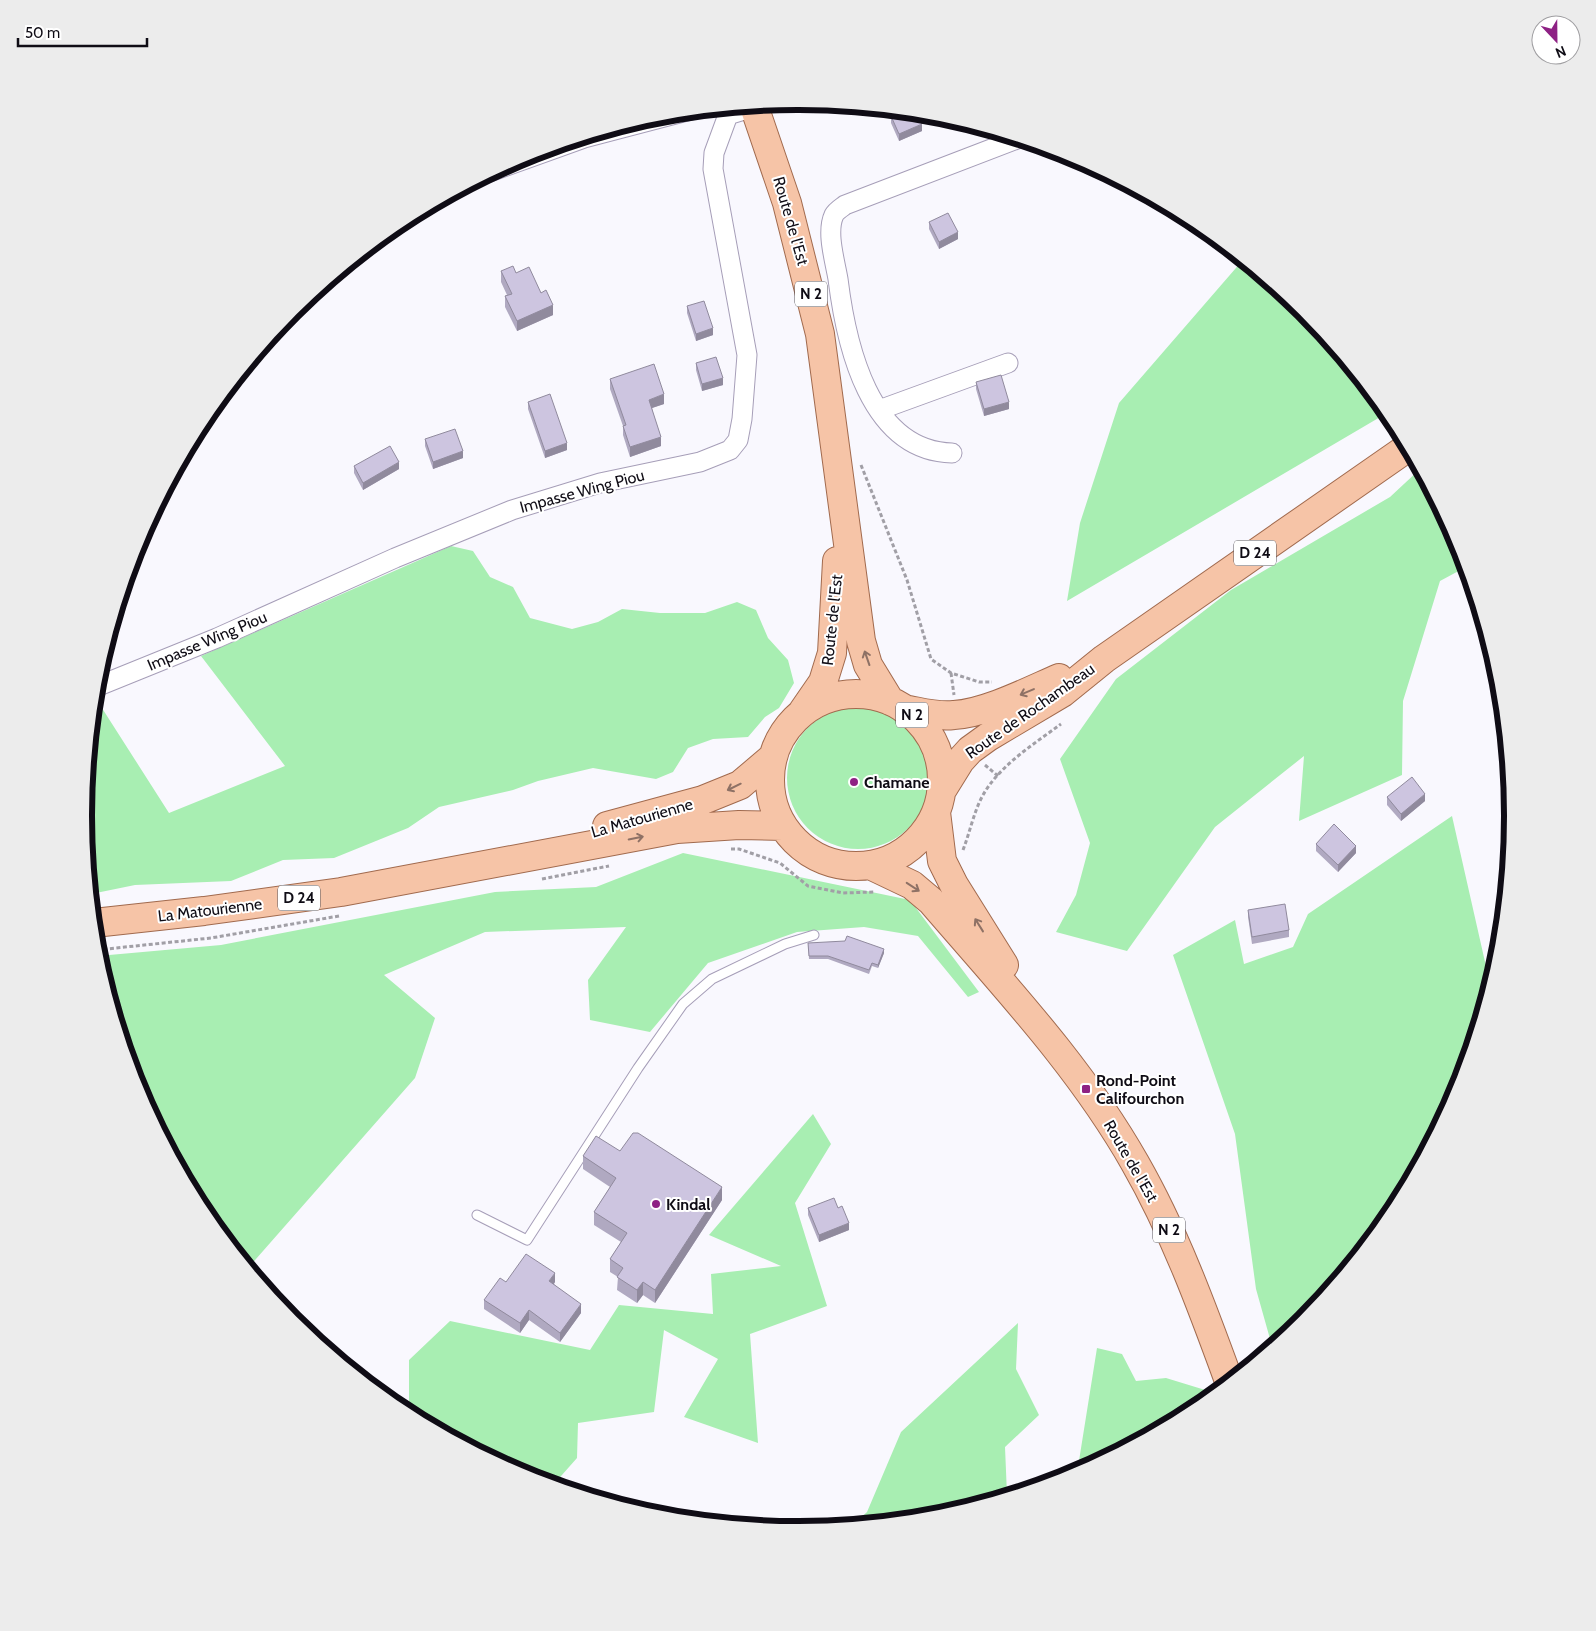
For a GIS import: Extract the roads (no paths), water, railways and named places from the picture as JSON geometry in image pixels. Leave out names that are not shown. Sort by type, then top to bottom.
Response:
[{"type":"main road","name":"Route de l'Est","points":[[756,112],[832,329],[840,488],[836,603],[832,653],[824,682],[800,714]]},
{"type":"main road","name":"Route de Rochambeau","points":[[939,801],[960,761],[970,750],[988,737],[1062,693],[1104,659],[1402,452]]},
{"type":"main road","name":"Route de l'Est","points":[[840,488],[861,640],[868,665],[897,705]]},
{"type":"main road","name":"Route de Rochambeau","points":[[897,705],[933,715],[965,713],[1008,700],[1104,659]]},
{"type":"main road","name":"N 2","points":[[844,695],[867,695],[897,705],[922,724],[935,744],[942,767],[939,801],[921,836],[898,855],[870,865],[845,865],[821,858],[799,845],[783,826],[773,805],[770,781],[773,757],[783,734],[800,714],[821,702],[844,695]]},
{"type":"main road","name":"La Matourienne","points":[[501,861],[606,827],[703,800],[740,785],[773,757]]},
{"type":"main road","name":"Route de l'Est","points":[[939,801],[942,861],[1029,1012]]},
{"type":"main road","name":"La Matourienne","points":[[101,922],[204,911],[342,892],[677,829],[739,825],[783,826]]},
{"type":"main road","name":"Route de l'Est","points":[[870,865],[912,885],[931,900],[1029,1012],[1086,1089],[1135,1162],[1164,1218],[1208,1322],[1227,1375]]},
{"type":"street","name":"Impasse Wing Piou","points":[[105,683],[217,638],[395,558],[512,510],[600,483],[700,462],[730,450],[738,440],[742,419],[747,355],[713,169],[714,153],[728,115]]},
{"type":"street","points":[[952,453],[936,453],[919,447],[895,428],[879,410],[867,392],[832,329],[831,230],[834,214],[845,205],[1009,142]]},
{"type":"street","points":[[879,410],[1008,363]]},
{"type":"lane","points":[[477,1215],[527,1240],[638,1068],[683,1004],[712,978],[785,944],[814,934]]},
{"type":"place","name":"Chamane","points":[[854,782]]},
{"type":"place","name":"Rond-Point Califourchon","points":[[1086,1089]]},
{"type":"place","name":"Kindal","points":[[656,1204]]}]
